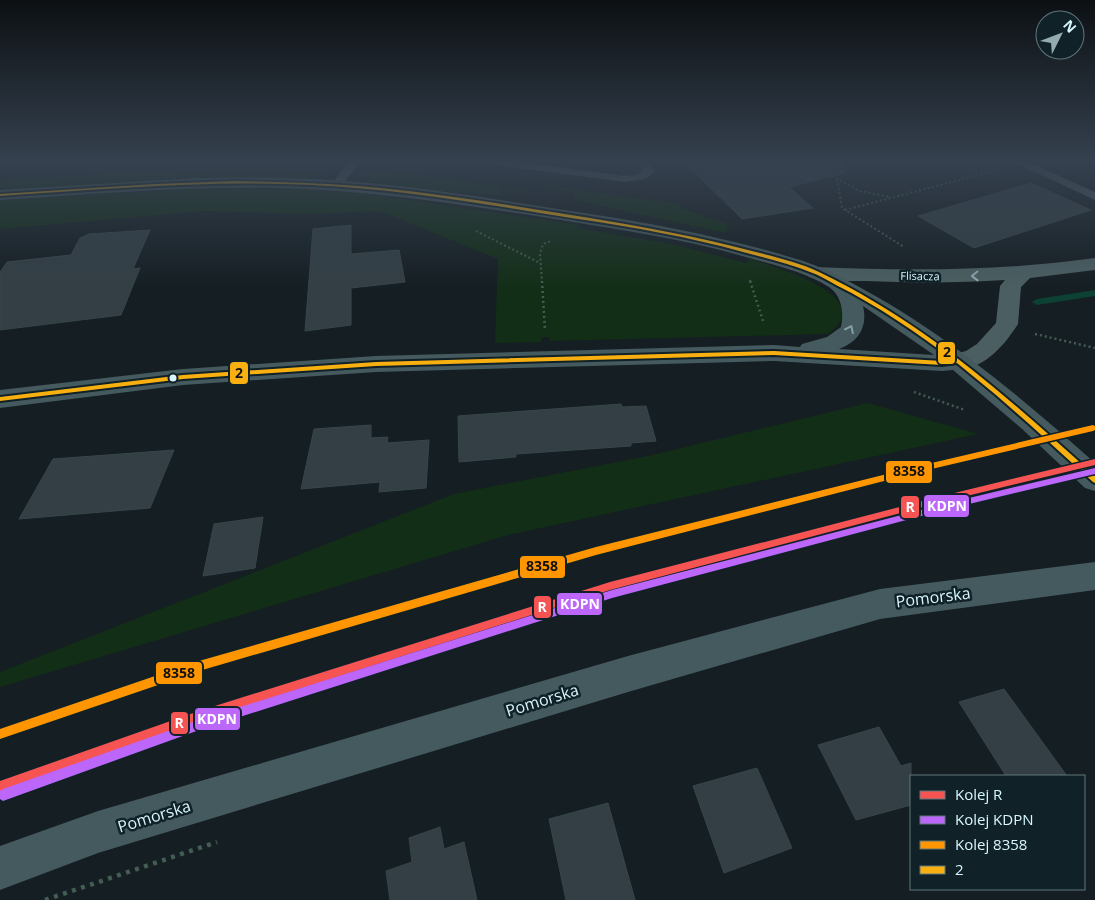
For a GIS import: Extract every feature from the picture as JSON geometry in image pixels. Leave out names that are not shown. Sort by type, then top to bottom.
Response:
[{"type":"street","name":"Flisacza","points":[[489,204],[639,227],[738,248],[816,273],[909,326],[959,361],[1034,423],[1095,480]]},
{"type":"street","name":"Flisacza","points":[[816,273],[951,276],[1023,274],[1095,264]]},
{"type":"street","points":[[0,399],[157,380],[325,366],[774,353],[942,363],[959,361],[974,357],[985,349],[1007,324],[1011,286],[1023,274]]},
{"type":"street","points":[[774,353],[826,346],[847,336],[854,324],[854,312],[848,295],[839,285]]},
{"type":"street","name":"Pomorska","points":[[0,868],[117,827],[628,674],[880,604],[1095,576]]},
{"type":"path","points":[[841,204],[842,208],[904,248]]},
{"type":"path","points":[[845,210],[868,204]]},
{"type":"path","points":[[470,228],[494,238],[540,263]]},
{"type":"path","points":[[750,278],[765,330]]},
{"type":"path","points":[[1007,324],[1046,338],[1095,348]]},
{"type":"path","points":[[906,390],[970,412]]},
{"type":"green space","points":[[0,204],[436,204],[580,225],[577,228],[672,244],[746,263],[750,259],[799,276],[833,295],[841,307],[841,320],[828,334],[550,341],[549,337],[542,337],[541,342],[495,343],[498,259],[380,211],[312,214],[203,211],[0,229]]},
{"type":"green space","points":[[594,204],[681,204],[680,208],[730,225],[725,233]]},
{"type":"green space","points":[[868,403],[978,434],[508,535],[0,687],[0,672],[454,494],[648,456]]},
{"type":"building","points":[[727,204],[808,204],[813,208],[742,219]]},
{"type":"building","points":[[959,204],[1078,204],[1091,210],[974,248],[918,216]]},
{"type":"building","points":[[351,225],[351,254],[399,250],[405,282],[351,288],[351,325],[305,331],[313,229]]},
{"type":"building","points":[[150,230],[133,269],[140,268],[121,315],[0,330],[0,272],[7,262],[71,255],[80,238],[89,234]]},
{"type":"building","points":[[621,404],[622,407],[646,406],[656,441],[631,443],[631,446],[516,454],[516,457],[459,462],[458,416]]},
{"type":"building","points":[[371,425],[371,438],[388,437],[387,443],[429,440],[426,488],[379,492],[380,482],[301,489],[314,429]]},
{"type":"building","points":[[174,450],[150,508],[19,519],[53,459]]},
{"type":"building","points":[[263,517],[255,568],[203,576],[214,524]]},
{"type":"building","points":[[1004,689],[1066,775],[1005,775],[959,702]]},
{"type":"building","points":[[879,727],[901,766],[911,763],[910,805],[856,820],[818,745]]},
{"type":"building","points":[[757,768],[792,848],[724,873],[693,786]]},
{"type":"building","points":[[608,803],[635,900],[566,900],[549,819]]},
{"type":"building","points":[[440,827],[444,849],[464,842],[477,900],[390,900],[386,871],[412,862],[409,838]]},
{"type":"waterway","points":[[1037,302],[1095,293]]},
{"type":"rail line","name":"8358","points":[[0,734],[199,666],[596,551],[923,468],[1093,428]]},
{"type":"rail line","name":"R","points":[[0,787],[199,716],[610,586],[942,499],[1095,462]]},
{"type":"rail line","name":"KDPN","points":[[3,795],[202,724],[612,594],[944,507],[1095,471]]},
{"type":"transit line","name":"2","points":[[491,204],[672,234],[739,249],[817,273],[856,293],[929,339],[998,393],[1095,480]]},
{"type":"transit line","name":"2","points":[[0,399],[183,377],[376,364],[774,353],[942,363],[959,361]]}]
